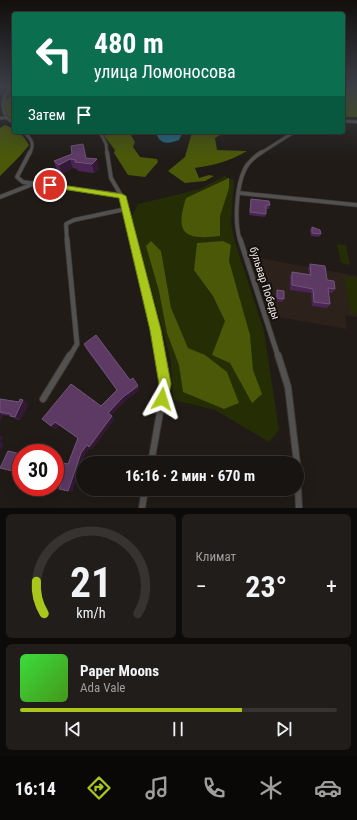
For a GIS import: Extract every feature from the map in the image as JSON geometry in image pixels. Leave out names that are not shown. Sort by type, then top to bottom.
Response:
[{"type":"street","points":[[3,110],[7,118],[12,122]]},
{"type":"street","points":[[0,118],[7,118]]},
{"type":"street","points":[[345,121],[357,122]]},
{"type":"street","points":[[26,134],[32,140],[33,146],[17,177],[23,182],[120,195]]},
{"type":"street","points":[[101,134],[106,144],[111,178],[122,196],[126,209],[156,330],[165,384],[152,456]]},
{"type":"street","name":"бульвар Победы","points":[[291,134],[248,165],[240,193],[237,212],[237,231],[288,387],[296,456]]},
{"type":"street","points":[[0,198],[4,194],[33,184]]},
{"type":"street","points":[[50,185],[46,187],[42,197],[52,198],[57,195],[60,186]]},
{"type":"street","points":[[240,193],[357,205]]},
{"type":"street","points":[[43,399],[77,344],[66,224],[74,220],[126,209]]},
{"type":"street","points":[[142,508],[144,496]]},
{"type":"street","points":[[298,496],[299,508]]},
{"type":"shaded area","points":[[259,258],[357,276],[357,317],[345,315],[347,329],[278,317]]},
{"type":"green space","points":[[5,110],[12,110],[12,118],[9,118]]},
{"type":"green space","points":[[345,110],[357,110],[357,117],[345,117]]},
{"type":"green space","points":[[5,125],[12,128],[12,134],[20,134],[25,138],[29,145],[0,176],[0,128]]},
{"type":"green space","points":[[106,134],[130,134],[135,142],[133,147],[140,157],[157,159],[158,162],[145,177],[128,175],[114,153],[115,150],[104,136]]},
{"type":"green space","points":[[191,134],[222,134],[215,138],[217,150],[247,151],[222,162],[195,168],[199,178],[209,175],[214,176],[205,181],[185,183],[168,171],[185,157]]},
{"type":"green space","points":[[224,176],[234,180],[231,223],[235,242],[264,331],[279,430],[269,442],[215,410],[173,400],[171,361],[132,216],[138,204],[200,189]]},
{"type":"green space","points":[[229,178],[229,188],[220,216],[220,236],[199,237],[186,232],[181,220],[186,198]]},
{"type":"green space","points":[[151,241],[161,251],[171,308],[188,348],[205,355],[227,372],[239,403],[224,409],[183,392],[179,365],[167,333],[159,291],[146,246]]},
{"type":"green space","points":[[223,241],[231,245],[229,261],[250,335],[253,370],[262,394],[252,403],[230,363],[212,355],[225,321],[213,296],[194,270],[197,243]]},
{"type":"green space","points":[[337,244],[346,245],[350,265],[341,263]]},
{"type":"green space","points":[[344,276],[357,278],[357,314],[351,313]]},
{"type":"water","points":[[156,134],[182,134],[179,140],[168,143],[162,142]]},
{"type":"building","points":[[83,144],[86,158],[97,159],[92,164],[75,162],[76,160],[70,159],[59,165],[54,161],[72,154],[71,146]]},
{"type":"building","points":[[251,199],[269,201],[270,205],[266,205],[266,214],[250,212]]},
{"type":"building","points":[[312,227],[320,230],[321,234],[312,233]]},
{"type":"building","points":[[310,264],[325,266],[327,280],[334,281],[335,289],[328,288],[330,304],[314,302],[313,289],[292,285],[292,272],[311,275]]},
{"type":"building","points":[[277,290],[284,291],[284,299],[277,298]]},
{"type":"building","points":[[96,335],[130,380],[133,378],[138,386],[123,397],[108,413],[112,416],[89,447],[87,445],[80,456],[76,456],[76,468],[68,491],[64,490],[64,463],[68,464],[78,438],[55,422],[51,426],[42,419],[71,384],[101,406],[117,390],[84,344]]},
{"type":"building","points":[[0,399],[19,402],[20,399],[23,400],[15,417],[10,416],[11,414],[0,412]]},
{"type":"building","points":[[8,451],[12,452],[12,471],[0,468]]},
{"type":"route","points":[[50,185],[122,196],[156,330],[165,384],[162,399]]}]
